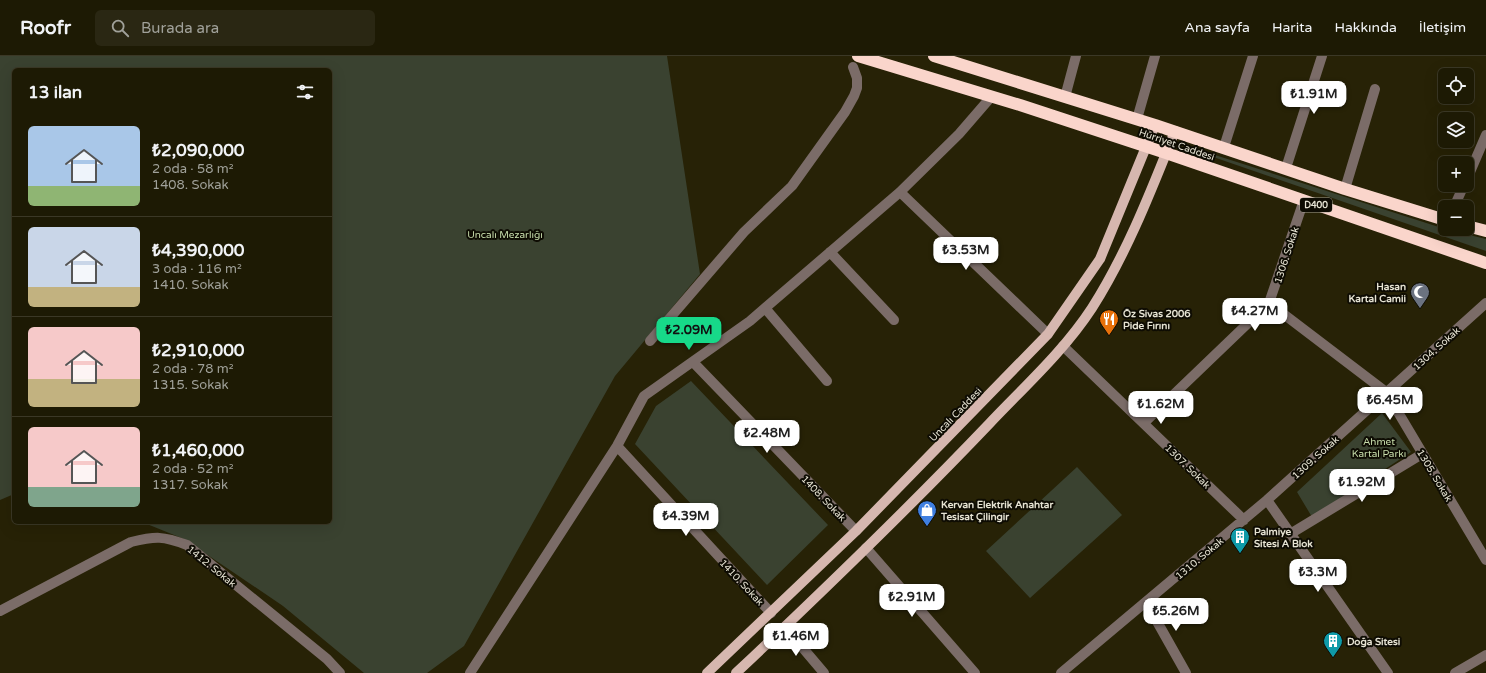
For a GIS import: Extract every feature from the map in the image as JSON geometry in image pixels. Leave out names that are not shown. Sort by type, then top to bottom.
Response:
[{"type":"highway","name":"Hürriyet Caddesi","points":[[934,56],[1175,131],[1345,189],[1438,218]]},
{"type":"highway","name":"Hürriyet Caddesi","points":[[855,62],[991,97],[1147,146],[1486,263]]},
{"type":"highway","points":[[1474,228],[1486,231]]},
{"type":"main road","name":"Uncalı Caddesi","points":[[707,673],[856,531],[1048,334],[1100,259],[1155,125]]},
{"type":"main road","points":[[736,673],[930,485],[1063,346],[1091,309],[1114,272],[1175,131]]},
{"type":"street","points":[[1065,97],[1076,56]]},
{"type":"street","points":[[1137,119],[1155,56]]},
{"type":"street","points":[[1224,147],[1253,56]]},
{"type":"street","points":[[1286,168],[1322,56]]},
{"type":"street","points":[[650,341],[744,232],[772,208],[792,186],[845,112],[854,96],[857,88],[855,62]]},
{"type":"street","points":[[1345,189],[1375,89]]},
{"type":"street","points":[[470,673],[617,446],[644,396],[693,362],[765,308],[900,192],[959,134],[991,97]]},
{"type":"street","points":[[1474,163],[1486,135]]},
{"type":"street","points":[[900,192],[1048,334]]},
{"type":"street","name":"1306. Sokak","points":[[1144,423],[1269,303],[1304,200]]},
{"type":"street","points":[[830,252],[894,320]]},
{"type":"street","name":"1305. Sokak","points":[[1269,303],[1386,392],[1486,560]]},
{"type":"street","name":"1304. Sokak","points":[[1386,392],[1486,303]]},
{"type":"street","points":[[765,308],[828,381]]},
{"type":"street","name":"1307. Sokak","points":[[1063,346],[1244,520]]},
{"type":"street","name":"1408. Sokak","points":[[693,362],[856,531]]},
{"type":"street","name":"1309. Sokak","points":[[1244,520],[1386,392]]},
{"type":"street","name":"1410. Sokak","points":[[617,446],[770,613]]},
{"type":"street","points":[[1290,534],[1422,454]]},
{"type":"street","points":[[1267,500],[1388,673]]},
{"type":"street","name":"1310. Sokak","points":[[1061,673],[1244,520]]},
{"type":"street","name":"1412. Sokak","points":[[0,611],[131,542],[154,536],[170,539],[187,545],[327,659],[340,673]]},
{"type":"street","points":[[866,548],[975,673]]},
{"type":"street","points":[[1146,602],[1186,673]]},
{"type":"street","points":[[785,627],[824,673]]},
{"type":"street","points":[[1455,673],[1486,655]]},
{"type":"green space","name":"Uncalı Mezarlığı","points":[[0,56],[667,56],[700,274],[615,376],[464,646],[427,673],[364,673],[283,606],[184,539],[147,524],[332,524],[332,68],[12,68],[12,495],[0,500]]},
{"type":"green space","points":[[1190,147],[1438,227],[1438,234],[1190,149]]},
{"type":"green space","points":[[1442,236],[1474,236],[1486,239],[1486,251]]},
{"type":"green space","points":[[691,381],[828,525],[767,585],[635,444],[656,406]]},
{"type":"green space","name":"Ahmet Kartal Parkı","points":[[1382,413],[1411,452],[1312,517],[1297,492]]},
{"type":"green space","points":[[1077,467],[1122,515],[1030,598],[986,551]]},
{"type":"place","name":"Hasan Kartal Camii","points":[[1420,309]]},
{"type":"place","name":"Öz Sivas 2006 Pide Fırını","points":[[1109,336]]},
{"type":"place","name":"Kervan Elektrik Anahtar Tesisat Çilingir","points":[[927,527]]},
{"type":"place","name":"Palmiye Sitesi A Blok","points":[[1240,554]]},
{"type":"place","name":"Doğa Sitesi","points":[[1333,658]]}]
